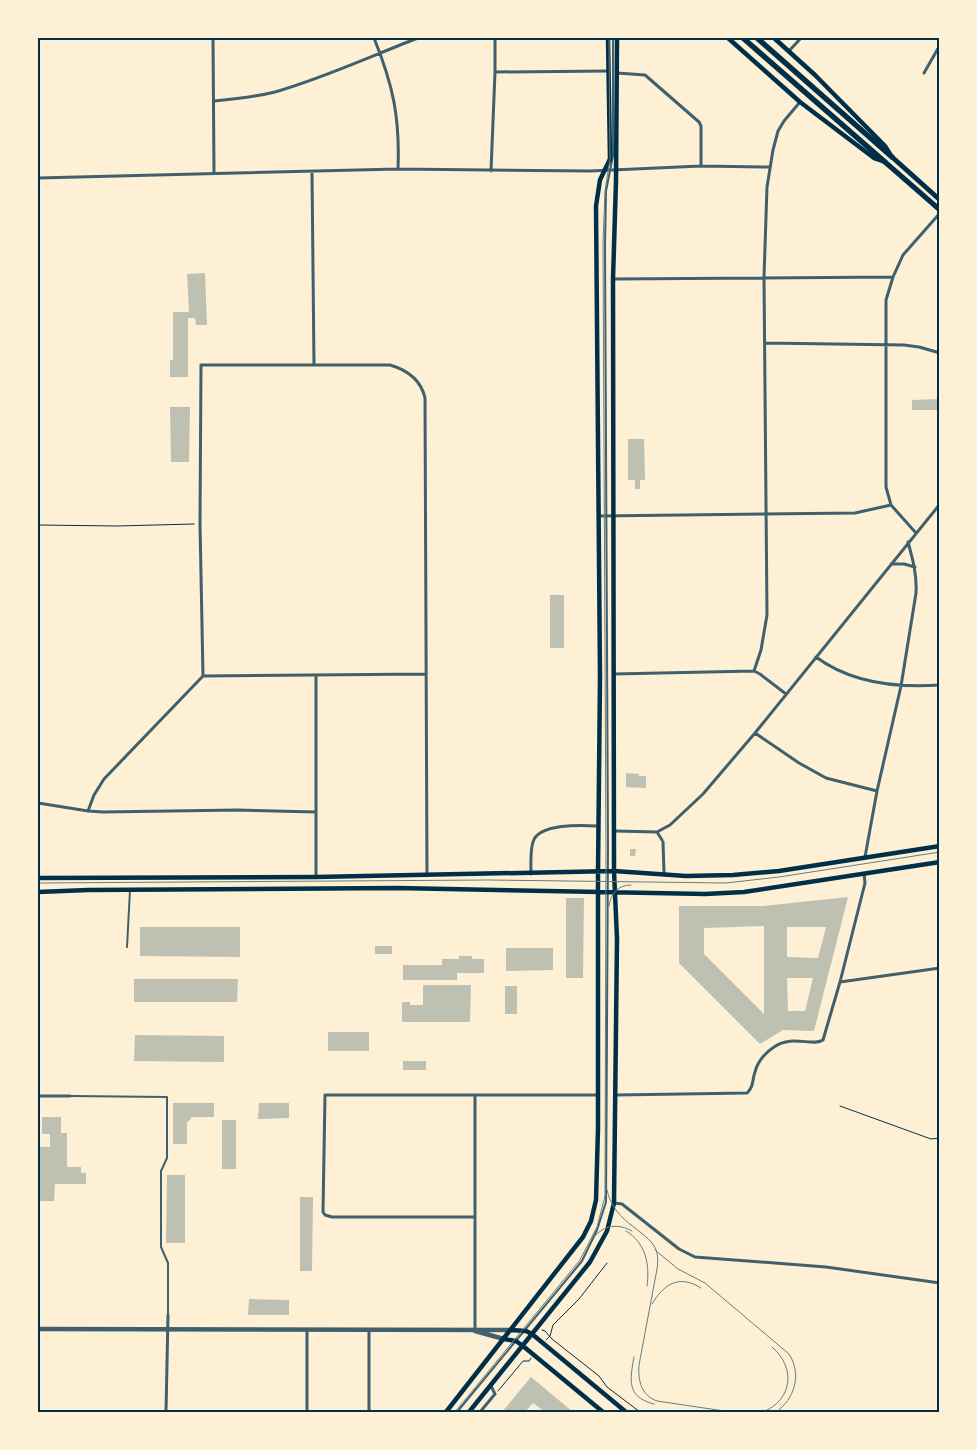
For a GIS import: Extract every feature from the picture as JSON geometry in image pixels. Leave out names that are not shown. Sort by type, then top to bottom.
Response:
[{"type":"highway","points":[[743,38],[885,162]]},
{"type":"highway","points":[[757,38],[892,157]]},
{"type":"main road","points":[[446,1412],[583,1237],[591,1220],[596,1200],[600,686],[596,206],[598,190],[610,161],[608,38]]},
{"type":"main road","points":[[469,1412],[590,1262],[607,1231],[614,1203],[617,939],[614,871],[613,279],[617,169],[617,38]]},
{"type":"main road","points":[[728,38],[800,102],[874,158],[885,162],[940,212]]},
{"type":"main road","points":[[774,38],[815,75],[886,146],[892,157],[940,200]]},
{"type":"main road","points":[[38,878],[316,877],[531,874],[598,871],[664,873],[686,876],[733,875],[779,871],[940,846]]},
{"type":"main road","points":[[38,892],[130,889],[397,888],[706,894],[744,892],[940,862]]},
{"type":"main road","points":[[511,1330],[532,1334],[626,1412]]},
{"type":"main road","points":[[504,1340],[516,1341],[523,1346],[603,1412]]},
{"type":"street","points":[[213,38],[214,173]]},
{"type":"street","points":[[374,38],[392,90],[396,109],[398,169]]},
{"type":"street","points":[[214,101],[246,98],[274,92],[329,73],[418,38]]},
{"type":"street","points":[[491,171],[495,38]]},
{"type":"street","points":[[789,51],[801,38]]},
{"type":"street","points":[[924,74],[940,45]]},
{"type":"street","points":[[495,72],[608,71]]},
{"type":"street","points":[[617,73],[644,74],[699,122],[701,166]]},
{"type":"street","points":[[754,671],[761,650],[767,615],[764,277],[767,189],[778,131],[784,120],[800,102]]},
{"type":"street","points":[[38,178],[398,169],[491,171],[607,170],[701,166],[770,167]]},
{"type":"street","points":[[312,172],[314,365]]},
{"type":"street","points":[[916,532],[891,505],[886,487],[886,300],[892,277],[903,255],[940,212]]},
{"type":"street","points":[[613,279],[892,277]]},
{"type":"street","points":[[765,343],[886,344],[919,347],[940,353]]},
{"type":"street","points":[[88,811],[94,795],[104,779],[203,676],[200,524],[201,365],[390,365],[404,370],[419,383],[423,390],[426,404],[427,875]]},
{"type":"street","points":[[615,831],[657,832],[670,825],[703,794],[755,733],[940,504]]},
{"type":"street","points":[[599,516],[855,513],[891,505]]},
{"type":"street","points":[[864,858],[901,686],[916,596],[917,581],[915,567],[908,542]]},
{"type":"street","points":[[890,564],[904,564],[915,567]]},
{"type":"street","points":[[816,657],[848,674],[871,681],[901,686],[940,685]]},
{"type":"street","points":[[614,674],[754,671],[786,694]]},
{"type":"street","points":[[203,676],[426,674]]},
{"type":"street","points":[[316,676],[316,877]]},
{"type":"street","points":[[755,733],[799,763],[826,778],[878,791]]},
{"type":"street","points":[[38,803],[88,811],[316,812]]},
{"type":"street","points":[[531,874],[533,842],[536,835],[546,830],[570,826],[598,826]]},
{"type":"street","points":[[657,832],[663,841],[664,873]]},
{"type":"street","points":[[616,1096],[744,1094],[751,1089],[754,1073],[764,1055],[779,1044],[794,1040],[820,1042],[825,1037],[840,982],[865,883],[864,874]]},
{"type":"street","points":[[840,982],[939,969],[940,978]]},
{"type":"street","points":[[38,1096],[70,1096]]},
{"type":"street","points":[[474,1217],[332,1218],[325,1215],[323,1212],[324,1096],[598,1096]]},
{"type":"street","points":[[475,1096],[475,1330]]},
{"type":"street","points":[[614,1203],[622,1204],[679,1250],[695,1257],[826,1267],[940,1283]]},
{"type":"street","points":[[166,1412],[168,1315]]},
{"type":"street","points":[[38,1329],[511,1330]]},
{"type":"street","points":[[369,1329],[369,1412]]},
{"type":"street","points":[[307,1330],[307,1412]]},
{"type":"street","points":[[475,1330],[504,1340]]},
{"type":"street","points":[[480,1412],[495,1394],[491,1386]]},
{"type":"lane","points":[[610,161],[613,156],[612,38]]},
{"type":"lane","points":[[457,1412],[582,1261],[598,1230],[604,1211],[607,1171],[608,871],[605,246],[607,170]]},
{"type":"lane","points":[[127,947],[130,889]]},
{"type":"lane","points":[[70,1096],[167,1097],[167,1158],[161,1171],[161,1247],[168,1263],[168,1315]]},
{"type":"path","points":[[38,525],[200,524]]},
{"type":"path","points":[[840,1106],[932,1139],[940,1138]]},
{"type":"path","points":[[543,1343],[550,1336],[553,1325],[579,1299],[607,1263]]},
{"type":"path","points":[[536,1329],[545,1331],[599,1376],[607,1387],[640,1412]]},
{"type":"path","points":[[495,1394],[524,1361],[529,1361],[534,1355]]},
{"type":"building","points":[[205,273],[207,325],[196,325],[195,318],[188,318],[188,377],[170,377],[170,360],[173,360],[173,312],[189,312],[187,274]]},
{"type":"building","points":[[940,399],[940,410],[912,410],[912,400]]},
{"type":"building","points":[[170,407],[190,407],[189,462],[171,462]]},
{"type":"building","points":[[628,439],[644,439],[645,480],[640,480],[640,489],[635,489],[635,480],[628,480]]},
{"type":"building","points":[[550,595],[564,595],[564,648],[550,648]]},
{"type":"building","points":[[626,773],[646,776],[646,788],[626,787]]},
{"type":"building","points":[[630,849],[636,849],[635,856],[630,856]]},
{"type":"building","points":[[848,897],[814,1031],[783,1030],[760,1044],[679,963],[679,906],[763,906]],"holes":[[[764,926],[764,1014],[704,954],[704,928]],[[787,927],[826,927],[818,958],[787,957]],[[787,978],[813,978],[805,1011],[788,1011]]]},
{"type":"building","points":[[566,898],[584,898],[583,978],[566,978]]},
{"type":"building","points":[[140,927],[240,927],[240,957],[140,956]]},
{"type":"building","points":[[375,946],[392,946],[392,954],[375,954]]},
{"type":"building","points":[[506,948],[553,948],[553,970],[506,971]]},
{"type":"building","points":[[459,956],[472,956],[472,959],[484,959],[484,973],[457,973],[457,980],[403,980],[403,965],[442,965],[442,959],[459,959]]},
{"type":"building","points":[[134,979],[238,979],[237,1002],[134,1002]]},
{"type":"building","points":[[423,985],[471,985],[470,1022],[402,1022],[402,1002],[410,1002],[410,1005],[423,1005]]},
{"type":"building","points":[[505,986],[517,986],[517,1014],[505,1014]]},
{"type":"building","points":[[328,1032],[369,1032],[369,1051],[328,1051]]},
{"type":"building","points":[[135,1035],[224,1036],[224,1062],[134,1061]]},
{"type":"building","points":[[403,1061],[426,1061],[426,1070],[403,1070]]},
{"type":"building","points":[[173,1103],[214,1103],[214,1117],[191,1117],[187,1122],[187,1144],[173,1144]]},
{"type":"building","points":[[259,1103],[289,1103],[289,1118],[258,1119]]},
{"type":"building","points":[[42,1117],[61,1117],[61,1133],[67,1133],[67,1167],[81,1167],[81,1173],[86,1173],[86,1184],[55,1184],[54,1201],[40,1201],[40,1197],[38,1197],[38,1147],[50,1147],[50,1134],[42,1134]]},
{"type":"building","points":[[222,1120],[236,1120],[236,1169],[222,1169]]},
{"type":"building","points":[[167,1175],[185,1175],[185,1243],[166,1243]]},
{"type":"building","points":[[300,1197],[313,1197],[312,1271],[300,1271]]},
{"type":"building","points":[[249,1299],[289,1300],[289,1315],[248,1315]]},
{"type":"building","points":[[531,1377],[573,1412],[545,1412],[533,1403],[525,1412],[502,1412]]},
{"type":"tram line","points":[[455,1412],[580,1260],[597,1227],[605,1196],[606,853],[603,243],[605,191],[610,159],[609,38]]},
{"type":"tram line","points":[[38,883],[488,880],[726,883],[779,877],[940,852]]},
{"type":"tram line","points":[[609,906],[611,897],[619,888],[631,885]]},
{"type":"tram line","points":[[607,1190],[617,1212],[654,1245],[657,1253],[657,1267],[639,1365],[639,1377],[644,1391],[657,1401],[731,1412]]},
{"type":"tram line","points":[[594,1237],[602,1230],[612,1226],[627,1228],[632,1231]]},
{"type":"tram line","points":[[626,1231],[638,1242],[645,1255],[648,1270],[647,1286]]},
{"type":"tram line","points":[[655,1250],[678,1269],[705,1283],[789,1354],[793,1362],[796,1378],[788,1400],[776,1412]]},
{"type":"tram line","points":[[652,1304],[662,1291],[673,1283],[686,1282],[701,1288]]},
{"type":"tram line","points":[[763,1412],[773,1407],[780,1400],[788,1382],[785,1364],[772,1347]]},
{"type":"tram line","points":[[634,1357],[631,1380],[634,1392],[638,1397],[654,1404]]}]
